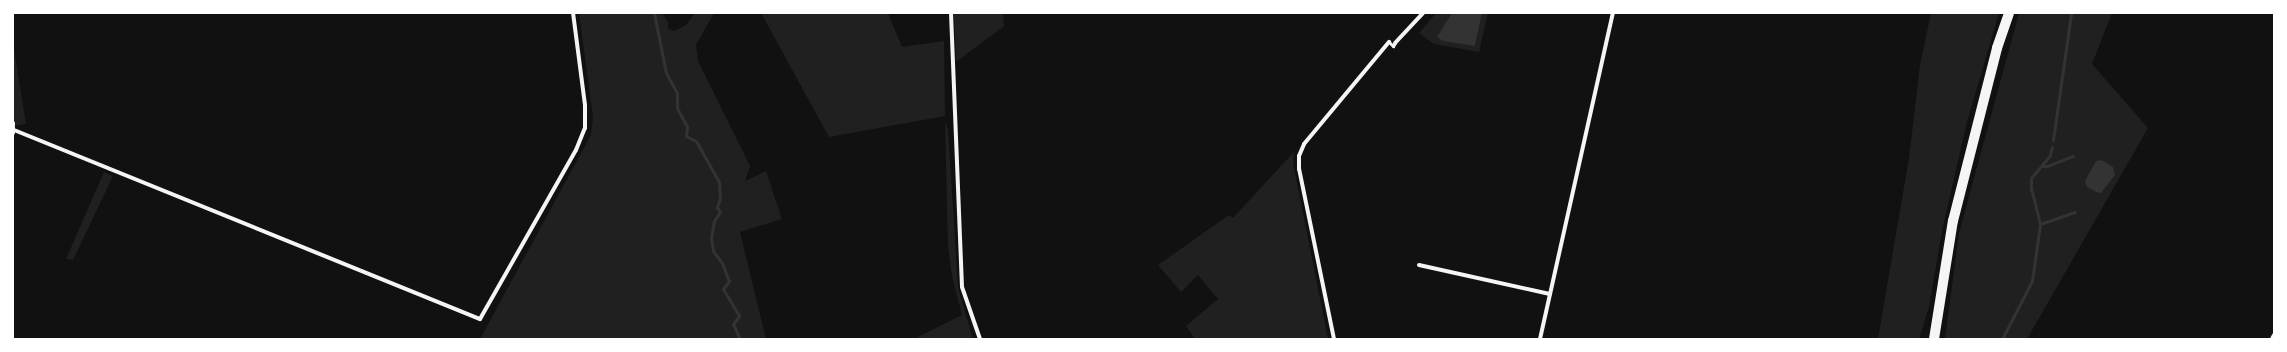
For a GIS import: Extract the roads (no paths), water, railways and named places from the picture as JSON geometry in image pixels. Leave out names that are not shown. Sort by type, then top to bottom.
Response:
[{"type":"main road","points":[[1934,339],[1953,221],[1997,48],[2009,13]]},
{"type":"street","points":[[13,123],[14,131],[480,319],[576,150],[585,128],[585,105],[573,13]]},
{"type":"street","points":[[951,13],[962,287],[980,339]]},
{"type":"street","points":[[1395,42],[1423,13]]},
{"type":"street","points":[[1540,339],[1613,13]]},
{"type":"street","points":[[1334,339],[1299,169],[1299,156],[1304,144],[1389,42]]},
{"type":"street","points":[[1419,265],[1550,294]]},
{"type":"street","points":[[2272,339],[2274,335]]},
{"type":"lane","points":[[1389,42],[1393,46],[1395,42]]},
{"type":"waterway","points":[[654,13],[666,73],[677,93],[677,108],[687,127],[686,136],[696,141],[719,182],[720,199],[717,207],[720,212],[714,221],[711,238],[713,251],[722,263],[729,281],[723,289],[739,316],[733,324],[740,339]]},
{"type":"waterway","points":[[2053,140],[2071,13]]},
{"type":"waterway","points":[[2002,339],[2032,281],[2040,224],[2031,189],[2031,178],[2050,155],[2052,147]]},
{"type":"waterway","points":[[2042,166],[2047,166],[2073,156]]},
{"type":"waterway","points":[[2040,224],[2075,212]]}]
